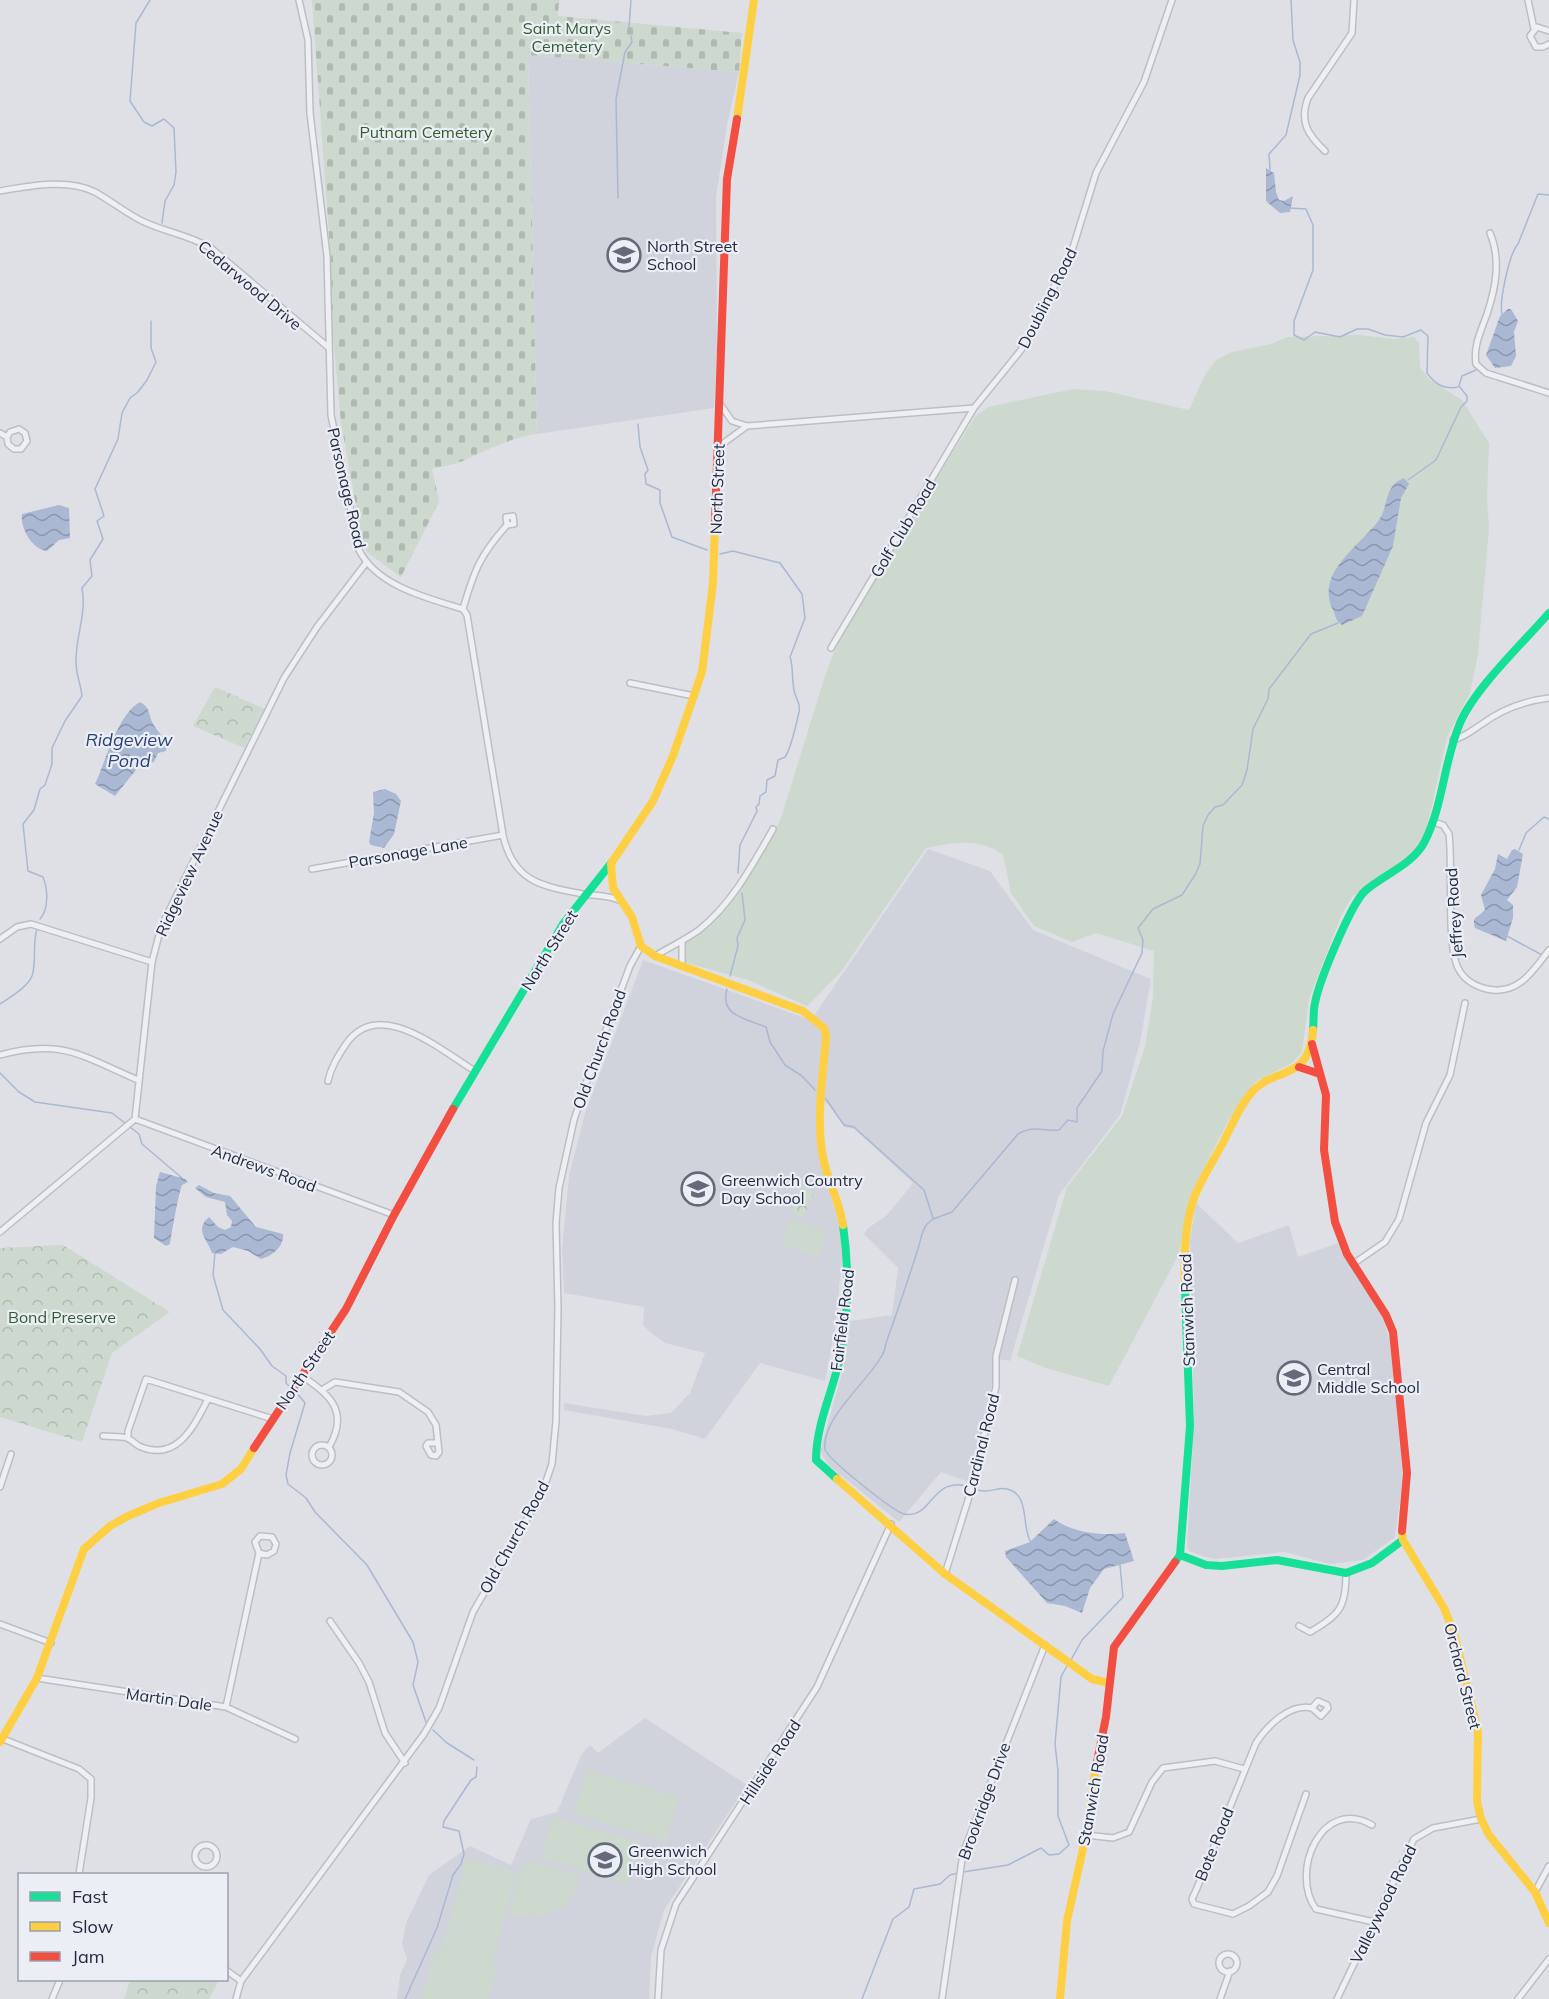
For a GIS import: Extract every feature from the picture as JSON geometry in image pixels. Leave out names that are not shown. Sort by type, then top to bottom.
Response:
[{"type":"street","name":"Parsonage Road","points":[[299,0],[309,40],[310,113],[327,256],[331,416],[359,550],[366,563],[415,594],[463,609]]},
{"type":"street","name":"North Street","points":[[2,1740],[37,1678],[51,1643],[76,1565],[84,1549],[94,1538],[128,1516],[159,1503],[222,1484],[242,1469],[346,1309],[394,1215],[475,1071],[563,924],[611,864],[653,801],[696,696],[707,649],[718,452],[727,179],[750,43],[754,0]]},
{"type":"street","name":"Doubling Road","points":[[974,408],[1021,350],[1071,254],[1096,173],[1144,82],[1172,0]]},
{"type":"street","points":[[1325,151],[1308,135],[1304,110],[1308,98],[1352,33],[1354,0]]},
{"type":"street","points":[[1528,0],[1534,29],[1530,36],[1534,45],[1543,47],[1549,44]]},
{"type":"street","points":[[1534,29],[1541,27],[1549,31]]},
{"type":"street","name":"Cedarwood Drive","points":[[0,192],[62,185],[77,186],[94,192],[142,221],[196,239],[211,248],[328,347]]},
{"type":"street","points":[[1490,233],[1496,248],[1498,264],[1488,309],[1475,347],[1476,364],[1486,373],[1549,393]]},
{"type":"street","points":[[720,404],[732,421],[747,426],[974,408]]},
{"type":"street","name":"Golf Club Road","points":[[831,648],[974,408]]},
{"type":"street","points":[[718,452],[725,442],[747,426]]},
{"type":"street","points":[[0,433],[7,437]]},
{"type":"street","points":[[507,525],[484,551],[476,567],[463,609],[471,623],[508,855],[515,868],[525,877],[585,894],[605,895],[619,900]]},
{"type":"street","name":"Ridgeview Avenue","points":[[131,1123],[156,940],[172,903],[284,678],[317,627],[366,563]]},
{"type":"street","points":[[1320,1074],[1299,1067],[1312,1044],[1315,1002],[1351,909],[1365,891],[1416,854],[1426,840],[1433,822],[1453,740],[1464,715],[1482,689],[1549,613]]},
{"type":"street","points":[[630,683],[671,689],[696,696]]},
{"type":"street","points":[[1453,740],[1466,736],[1482,723],[1510,707],[1549,698]]},
{"type":"street","name":"Jeffrey Road","points":[[1433,822],[1443,825],[1449,834],[1453,950],[1459,969],[1467,980],[1488,989],[1506,989],[1527,979],[1549,950]]},
{"type":"street","points":[[655,956],[701,928],[722,907],[746,876],[773,829]]},
{"type":"street","name":"Parsonage Lane","points":[[312,869],[503,835]]},
{"type":"street","points":[[611,864],[613,888],[632,917],[641,946]]},
{"type":"street","points":[[0,939],[17,927],[31,924],[152,962]]},
{"type":"street","points":[[681,942],[682,966]]},
{"type":"street","name":"Fairfield Road","points":[[641,946],[655,956],[803,1011],[824,1028],[827,1044],[820,1118],[824,1162],[840,1205],[849,1267],[841,1353],[814,1452],[820,1467],[891,1524],[945,1574],[1081,1671],[1095,1680],[1109,1683]]},
{"type":"street","name":"Old Church Road","points":[[236,1999],[241,1981],[405,1763],[439,1708],[473,1612],[542,1494],[552,1464],[556,1421],[558,1307],[556,1223],[559,1188],[574,1120],[585,1086],[630,966],[641,946]]},
{"type":"street","points":[[1353,1264],[1385,1242],[1399,1219],[1422,1134],[1450,1075],[1465,1003]]},
{"type":"street","points":[[328,1081],[335,1060],[350,1038],[364,1028],[380,1023],[399,1026],[475,1071]]},
{"type":"street","name":"Orchard Street","points":[[1312,1044],[1326,1096],[1323,1143],[1330,1200],[1338,1233],[1353,1264],[1386,1315],[1393,1332],[1407,1473],[1401,1519],[1403,1540],[1444,1608],[1454,1633],[1479,1736],[1477,1796],[1481,1819],[1490,1835],[1535,1892],[1549,1923]]},
{"type":"street","points":[[0,1055],[30,1047],[65,1048],[138,1080]]},
{"type":"street","name":"Stanwich Road","points":[[1060,1999],[1067,1920],[1086,1835],[1117,1640],[1180,1555],[1190,1431],[1184,1259],[1191,1210],[1205,1173],[1248,1096],[1262,1083],[1299,1067]]},
{"type":"street","points":[[0,1232],[131,1123]]},
{"type":"street","name":"Andrews Road","points":[[131,1123],[394,1215]]},
{"type":"street","name":"Cardinal Road","points":[[945,1574],[971,1488],[996,1387],[996,1356],[1015,1280]]},
{"type":"street","points":[[302,1376],[331,1398],[336,1417],[329,1447],[333,1453],[329,1462],[323,1465],[314,1461],[312,1455],[314,1448],[320,1444],[329,1447]]},
{"type":"street","points":[[128,1438],[128,1431],[146,1379],[273,1419]]},
{"type":"street","points":[[322,1390],[336,1382],[399,1392],[428,1412],[436,1425],[437,1443]]},
{"type":"street","points":[[103,1436],[128,1438],[139,1446],[155,1450],[184,1441],[208,1399]]},
{"type":"street","points":[[0,1487],[11,1454]]},
{"type":"street","name":"Hillside Road","points":[[658,1999],[661,1950],[676,1904],[816,1687],[891,1524]]},
{"type":"street","points":[[1180,1555],[1206,1564],[1222,1566],[1277,1560],[1325,1571],[1346,1573],[1372,1563],[1403,1540]]},
{"type":"street","points":[[226,1707],[259,1553]]},
{"type":"street","points":[[1299,1626],[1310,1632],[1336,1615],[1344,1600],[1346,1573]]},
{"type":"street","points":[[330,1621],[359,1663],[369,1682],[386,1734],[405,1763]]},
{"type":"street","points":[[0,1624],[51,1643]]},
{"type":"street","name":"Brookridge Drive","points":[[942,1999],[960,1868],[972,1828],[1045,1645]]},
{"type":"street","name":"Martin Dale","points":[[37,1678],[226,1707],[295,1739]]},
{"type":"street","name":"Bote Road","points":[[1306,1794],[1277,1876],[1268,1892],[1233,1914],[1194,1904],[1192,1899],[1256,1743],[1267,1728],[1297,1707],[1312,1708]]},
{"type":"street","points":[[2,1740],[79,1769],[91,1779],[91,1798],[80,1873]]},
{"type":"street","points":[[1086,1835],[1113,1838],[1129,1832],[1152,1782],[1163,1768],[1215,1761],[1245,1770]]},
{"type":"street","points":[[1372,1825],[1360,1818],[1348,1817],[1324,1830],[1312,1849],[1305,1879],[1309,1899],[1316,1909],[1374,1922]]},
{"type":"street","name":"Valleywood Road","points":[[1337,1999],[1414,1839],[1428,1830],[1481,1819]]},
{"type":"street","points":[[201,1873],[202,1868],[215,1861],[216,1851],[211,1846],[201,1846],[197,1851],[196,1860],[202,1868]]},
{"type":"street","points":[[1535,1892],[1549,1866]]},
{"type":"street","points":[[1518,1999],[1549,1959]]},
{"type":"street","points":[[228,1971],[241,1981]]},
{"type":"street","points":[[1220,1999],[1230,1971]]},
{"type":"street","points":[[52,1999],[60,1981]]},
{"type":"shaded area","name":"North Street School","points":[[528,55],[739,72],[727,125],[716,197],[717,349],[714,408],[537,434]]},
{"type":"shaded area","name":"Greenwich Country Day School","points":[[928,849],[990,871],[1033,930],[1151,979],[1140,1042],[1120,1115],[1059,1195],[1010,1361],[998,1359],[969,1482],[941,1472],[899,1522],[828,1465],[820,1451],[843,1370],[851,1321],[892,1315],[898,1268],[864,1234],[868,1228],[886,1216],[913,1183],[854,1129],[844,1127],[828,1104],[817,1096],[817,1141],[820,1162],[839,1221],[843,1249],[835,1328],[825,1381],[760,1363],[705,1439],[672,1429],[564,1410],[564,1403],[646,1416],[671,1413],[690,1393],[705,1353],[665,1343],[650,1332],[643,1325],[644,1307],[564,1293],[562,1249],[569,1176],[585,1113],[643,960],[811,1020]]},
{"type":"shaded area","name":"Central Middle School","points":[[1196,1203],[1238,1243],[1289,1225],[1298,1257],[1338,1243],[1383,1318],[1390,1343],[1403,1478],[1395,1537],[1363,1560],[1330,1564],[1285,1552],[1215,1559],[1189,1551],[1187,1547],[1194,1423],[1190,1240]]},
{"type":"shaded area","name":"Greenwich High School","points":[[645,1718],[747,1785],[664,1910],[651,1957],[649,1999],[397,1999],[400,1976],[407,1959],[402,1944],[406,1923],[429,1875],[470,1846],[511,1865],[531,1819],[557,1812],[581,1755],[590,1745],[598,1753]]},
{"type":"green space","name":"Putnam Cemetery","points":[[312,0],[559,0],[558,16],[742,33],[739,72],[528,55],[537,434],[509,441],[457,463],[432,469],[439,502],[401,577],[368,553],[363,544],[341,423],[333,336],[330,249]]},
{"type":"green space","points":[[1360,335],[1394,339],[1414,337],[1419,343],[1420,368],[1430,380],[1462,400],[1489,443],[1487,498],[1489,527],[1478,655],[1470,693],[1447,737],[1425,836],[1416,850],[1403,861],[1352,897],[1341,916],[1309,999],[1302,1052],[1292,1063],[1255,1082],[1229,1120],[1195,1185],[1178,1256],[1109,1386],[1046,1368],[1017,1356],[1067,1187],[1122,1116],[1145,1047],[1153,997],[1154,951],[1096,933],[1072,942],[1034,926],[1011,893],[1003,855],[994,849],[966,843],[926,848],[841,972],[807,1006],[748,980],[687,963],[682,955],[685,942],[725,905],[764,849],[780,821],[825,676],[844,626],[975,417],[988,407],[1073,389],[1105,391],[1189,410],[1206,373],[1216,360],[1232,352],[1271,344],[1287,337]]},
{"type":"green space","points":[[215,687],[265,709],[244,748],[193,726]]},
{"type":"green space","points":[[802,1186],[814,1193],[803,1218],[791,1214]]},
{"type":"green space","points":[[791,1218],[827,1231],[819,1257],[781,1245]]},
{"type":"green space","name":"Bond Preserve","points":[[63,1245],[170,1312],[112,1353],[82,1442],[0,1417],[0,1248]]},
{"type":"green space","points":[[587,1770],[679,1797],[666,1841],[574,1814]]},
{"type":"green space","points":[[553,1817],[640,1842],[628,1884],[541,1858]]},
{"type":"green space","points":[[467,1857],[517,1872],[492,1964],[498,1966],[488,1999],[421,1999],[436,1949],[442,1950]]},
{"type":"green space","points":[[530,1861],[581,1876],[577,1889],[563,1907],[554,1912],[533,1917],[509,1915],[522,1866]]},
{"type":"green space","points":[[130,1981],[218,1981],[209,1999],[124,1999]]},
{"type":"water","points":[[1266,168],[1274,173],[1279,200],[1284,201],[1293,196],[1290,212],[1280,213],[1266,201]]},
{"type":"water","points":[[1511,309],[1518,321],[1514,332],[1516,356],[1511,366],[1495,368],[1486,355],[1500,316]]},
{"type":"water","points":[[1404,478],[1409,484],[1401,498],[1393,546],[1362,616],[1342,625],[1337,619],[1329,597],[1334,572],[1342,560],[1379,520],[1390,490],[1393,485]]},
{"type":"water","points":[[59,505],[69,508],[70,538],[59,540],[47,551],[36,546],[28,537],[23,525],[22,514]]},
{"type":"water","name":"Ridgeview Pond","points":[[140,702],[147,708],[154,726],[164,739],[166,751],[158,753],[154,762],[140,765],[115,796],[95,784],[113,739],[125,717]]},
{"type":"water","points":[[385,789],[396,794],[401,801],[394,834],[384,848],[371,845],[369,842],[374,813],[373,792]]},
{"type":"water","points":[[1515,849],[1523,854],[1517,887],[1507,900],[1513,905],[1513,918],[1506,941],[1475,928],[1474,921],[1485,910],[1481,895],[1495,869],[1498,854],[1507,859]]},
{"type":"water","points":[[160,1172],[185,1179],[188,1182],[182,1185],[170,1244],[166,1246],[154,1238],[156,1186]]},
{"type":"water","points":[[199,1185],[214,1193],[230,1196],[256,1227],[283,1234],[282,1243],[277,1250],[261,1259],[248,1251],[233,1247],[221,1254],[212,1253],[203,1235],[202,1226],[209,1217],[218,1227],[225,1230],[231,1227],[232,1221],[227,1215],[225,1202],[206,1197],[195,1188]]},
{"type":"water","points":[[1054,1519],[1070,1528],[1088,1532],[1125,1533],[1134,1561],[1104,1569],[1090,1588],[1082,1613],[1065,1606],[1047,1603],[1006,1557],[1005,1551],[1030,1542]]},
{"type":"waterway","points":[[150,0],[136,23],[130,101],[144,122],[152,126],[164,119],[174,128],[176,172],[174,185],[165,201],[162,223]]},
{"type":"waterway","points":[[629,27],[631,0]]},
{"type":"waterway","points":[[1270,170],[1269,154],[1286,135],[1300,75],[1300,62],[1293,40],[1291,0]]},
{"type":"waterway","points":[[618,198],[616,99],[625,52],[632,42],[631,36]]},
{"type":"waterway","points":[[1502,314],[1503,289],[1511,257],[1538,194],[1549,195]]},
{"type":"waterway","points":[[1290,208],[1306,209],[1313,225],[1313,270],[1294,321],[1294,335],[1304,340],[1315,332],[1340,337],[1357,329],[1368,329],[1385,335],[1403,337],[1421,330],[1428,336],[1427,373],[1440,385],[1448,388],[1458,387]]},
{"type":"waterway","points":[[40,919],[45,910],[46,887],[43,877],[28,871],[23,824],[34,810],[40,789],[45,785],[52,764],[52,748],[65,721],[82,696],[76,663],[83,607],[82,588],[92,576],[90,560],[103,539],[97,521],[104,516],[95,489],[118,439],[122,413],[130,398],[147,380],[156,362],[151,348],[151,321]]},
{"type":"waterway","points":[[1459,386],[1462,376],[1476,370]]},
{"type":"waterway","points":[[1408,480],[1436,460],[1461,407],[1467,401],[1467,396],[1459,386]]},
{"type":"waterway","points":[[638,424],[640,447],[648,470],[645,474],[646,484],[660,490],[660,503],[672,537],[707,550]]},
{"type":"waterway","points":[[720,554],[733,551],[780,563],[802,594],[805,618],[790,657],[794,689],[800,707],[795,729],[787,754],[778,760],[775,776],[767,780],[766,792],[760,796],[757,811],[740,845],[738,873]]},
{"type":"waterway","points":[[970,1487],[957,1485],[947,1487],[914,1514],[897,1511],[861,1484],[828,1454],[825,1449],[830,1425],[875,1367],[883,1353],[922,1233],[927,1224],[933,1219],[952,1212],[1018,1134],[1035,1129],[1059,1130],[1068,1120],[1077,1122],[1077,1108],[1102,1071],[1103,1051],[1113,1014],[1142,953],[1143,940],[1138,928],[1153,909],[1182,895],[1195,875],[1200,864],[1203,826],[1215,807],[1223,805],[1242,785],[1247,770],[1253,729],[1268,699],[1269,689],[1311,634],[1338,623]]},
{"type":"waterway","points":[[1519,850],[1526,833],[1544,817],[1549,819]]},
{"type":"waterway","points":[[730,976],[738,946],[737,938],[745,920],[742,893]]},
{"type":"waterway","points":[[0,1004],[22,988],[32,976],[37,929]]},
{"type":"waterway","points":[[1507,936],[1542,955]]},
{"type":"waterway","points":[[727,989],[727,1005],[731,1011],[743,1019],[766,1027],[770,1042],[785,1065],[802,1076],[815,1090]]},
{"type":"waterway","points":[[0,1073],[19,1092],[35,1102],[112,1113],[139,1134],[142,1144],[182,1178]]},
{"type":"waterway","points":[[826,1099],[844,1125],[854,1127],[924,1190],[933,1218]]},
{"type":"waterway","points":[[215,1253],[213,1275],[223,1310],[260,1349],[272,1366],[286,1376],[286,1383],[290,1387]]},
{"type":"waterway","points":[[296,1392],[305,1403],[290,1453],[286,1475],[288,1484],[306,1498],[315,1512],[367,1565],[413,1642],[418,1662],[413,1685],[426,1722]]},
{"type":"waterway","points":[[974,1489],[984,1491],[1003,1488],[1015,1492],[1023,1505],[1026,1529],[1031,1542]]},
{"type":"waterway","points":[[1071,1660],[1082,1640],[1123,1597],[1120,1565]]},
{"type":"waterway","points":[[963,1872],[1008,1865],[1041,1848],[1049,1855],[1059,1854],[1069,1845],[1058,1816],[1058,1771],[1055,1744],[1061,1677],[1068,1664]]},
{"type":"waterway","points":[[433,1730],[447,1743],[474,1760]]},
{"type":"waterway","points":[[405,1999],[437,1928],[453,1875],[461,1864],[464,1854],[459,1831],[443,1827],[444,1821],[471,1780],[476,1777],[477,1767]]},
{"type":"waterway","points":[[862,1999],[893,1919],[909,1907],[914,1889],[940,1884],[950,1875],[958,1873]]},
{"type":"traffic: fast","points":[[1313,1030],[1314,1006],[1318,992],[1336,944],[1352,911],[1365,891],[1406,863],[1420,849],[1436,813],[1450,752],[1467,709],[1500,666],[1549,613]]},
{"type":"traffic: fast","points":[[453,1109],[563,924],[612,862]]},
{"type":"traffic: fast","points":[[837,1479],[816,1460],[822,1419],[838,1366],[846,1321],[847,1273],[843,1225]]},
{"type":"traffic: fast","points":[[1175,1562],[1180,1555],[1190,1426],[1185,1289]]},
{"type":"traffic: fast","points":[[1180,1555],[1206,1565],[1222,1566],[1277,1560],[1346,1573],[1372,1563],[1403,1540]]},
{"type":"traffic: slow","points":[[737,119],[754,0]]},
{"type":"traffic: slow","points":[[612,862],[653,801],[673,756],[702,672],[713,583],[715,521]]},
{"type":"traffic: slow","points":[[611,864],[613,888],[632,917],[641,946],[655,956],[803,1011],[824,1028],[826,1036],[820,1115],[821,1147],[843,1225]]},
{"type":"traffic: slow","points":[[1185,1289],[1186,1232],[1194,1198],[1200,1184],[1248,1097],[1267,1080],[1297,1067],[1310,1047],[1313,1030]]},
{"type":"traffic: slow","points":[[0,1742],[37,1678],[84,1549],[110,1526],[128,1516],[159,1503],[222,1484],[241,1469],[254,1448]]},
{"type":"traffic: slow","points":[[837,1479],[945,1574],[1092,1679],[1109,1683]]},
{"type":"traffic: slow","points":[[1402,1531],[1403,1540],[1444,1608],[1454,1633],[1478,1731],[1477,1801],[1481,1819],[1489,1835],[1535,1892],[1549,1923]]},
{"type":"traffic: slow","points":[[1060,1999],[1067,1921],[1086,1835],[1096,1767]]},
{"type":"traffic: jam","points":[[715,521],[727,179],[737,119]]},
{"type":"traffic: jam","points":[[1312,1044],[1326,1095],[1324,1150],[1335,1222],[1347,1254],[1386,1315],[1393,1332],[1407,1473],[1402,1531]]},
{"type":"traffic: jam","points":[[1299,1067],[1320,1074]]},
{"type":"traffic: jam","points":[[254,1448],[346,1309],[394,1215],[453,1109]]},
{"type":"traffic: jam","points":[[1096,1767],[1106,1717],[1114,1647],[1175,1562]]},
{"type":"place","name":"North Street School","points":[[624,255]]},
{"type":"place","name":"Greenwich Country Day School","points":[[698,1189]]},
{"type":"place","name":"Central Middle School","points":[[1294,1378]]},
{"type":"place","name":"Greenwich High School","points":[[605,1860]]},
{"type":"park label","name":"Saint Marys Cemetery","points":[[567,37]]}]
